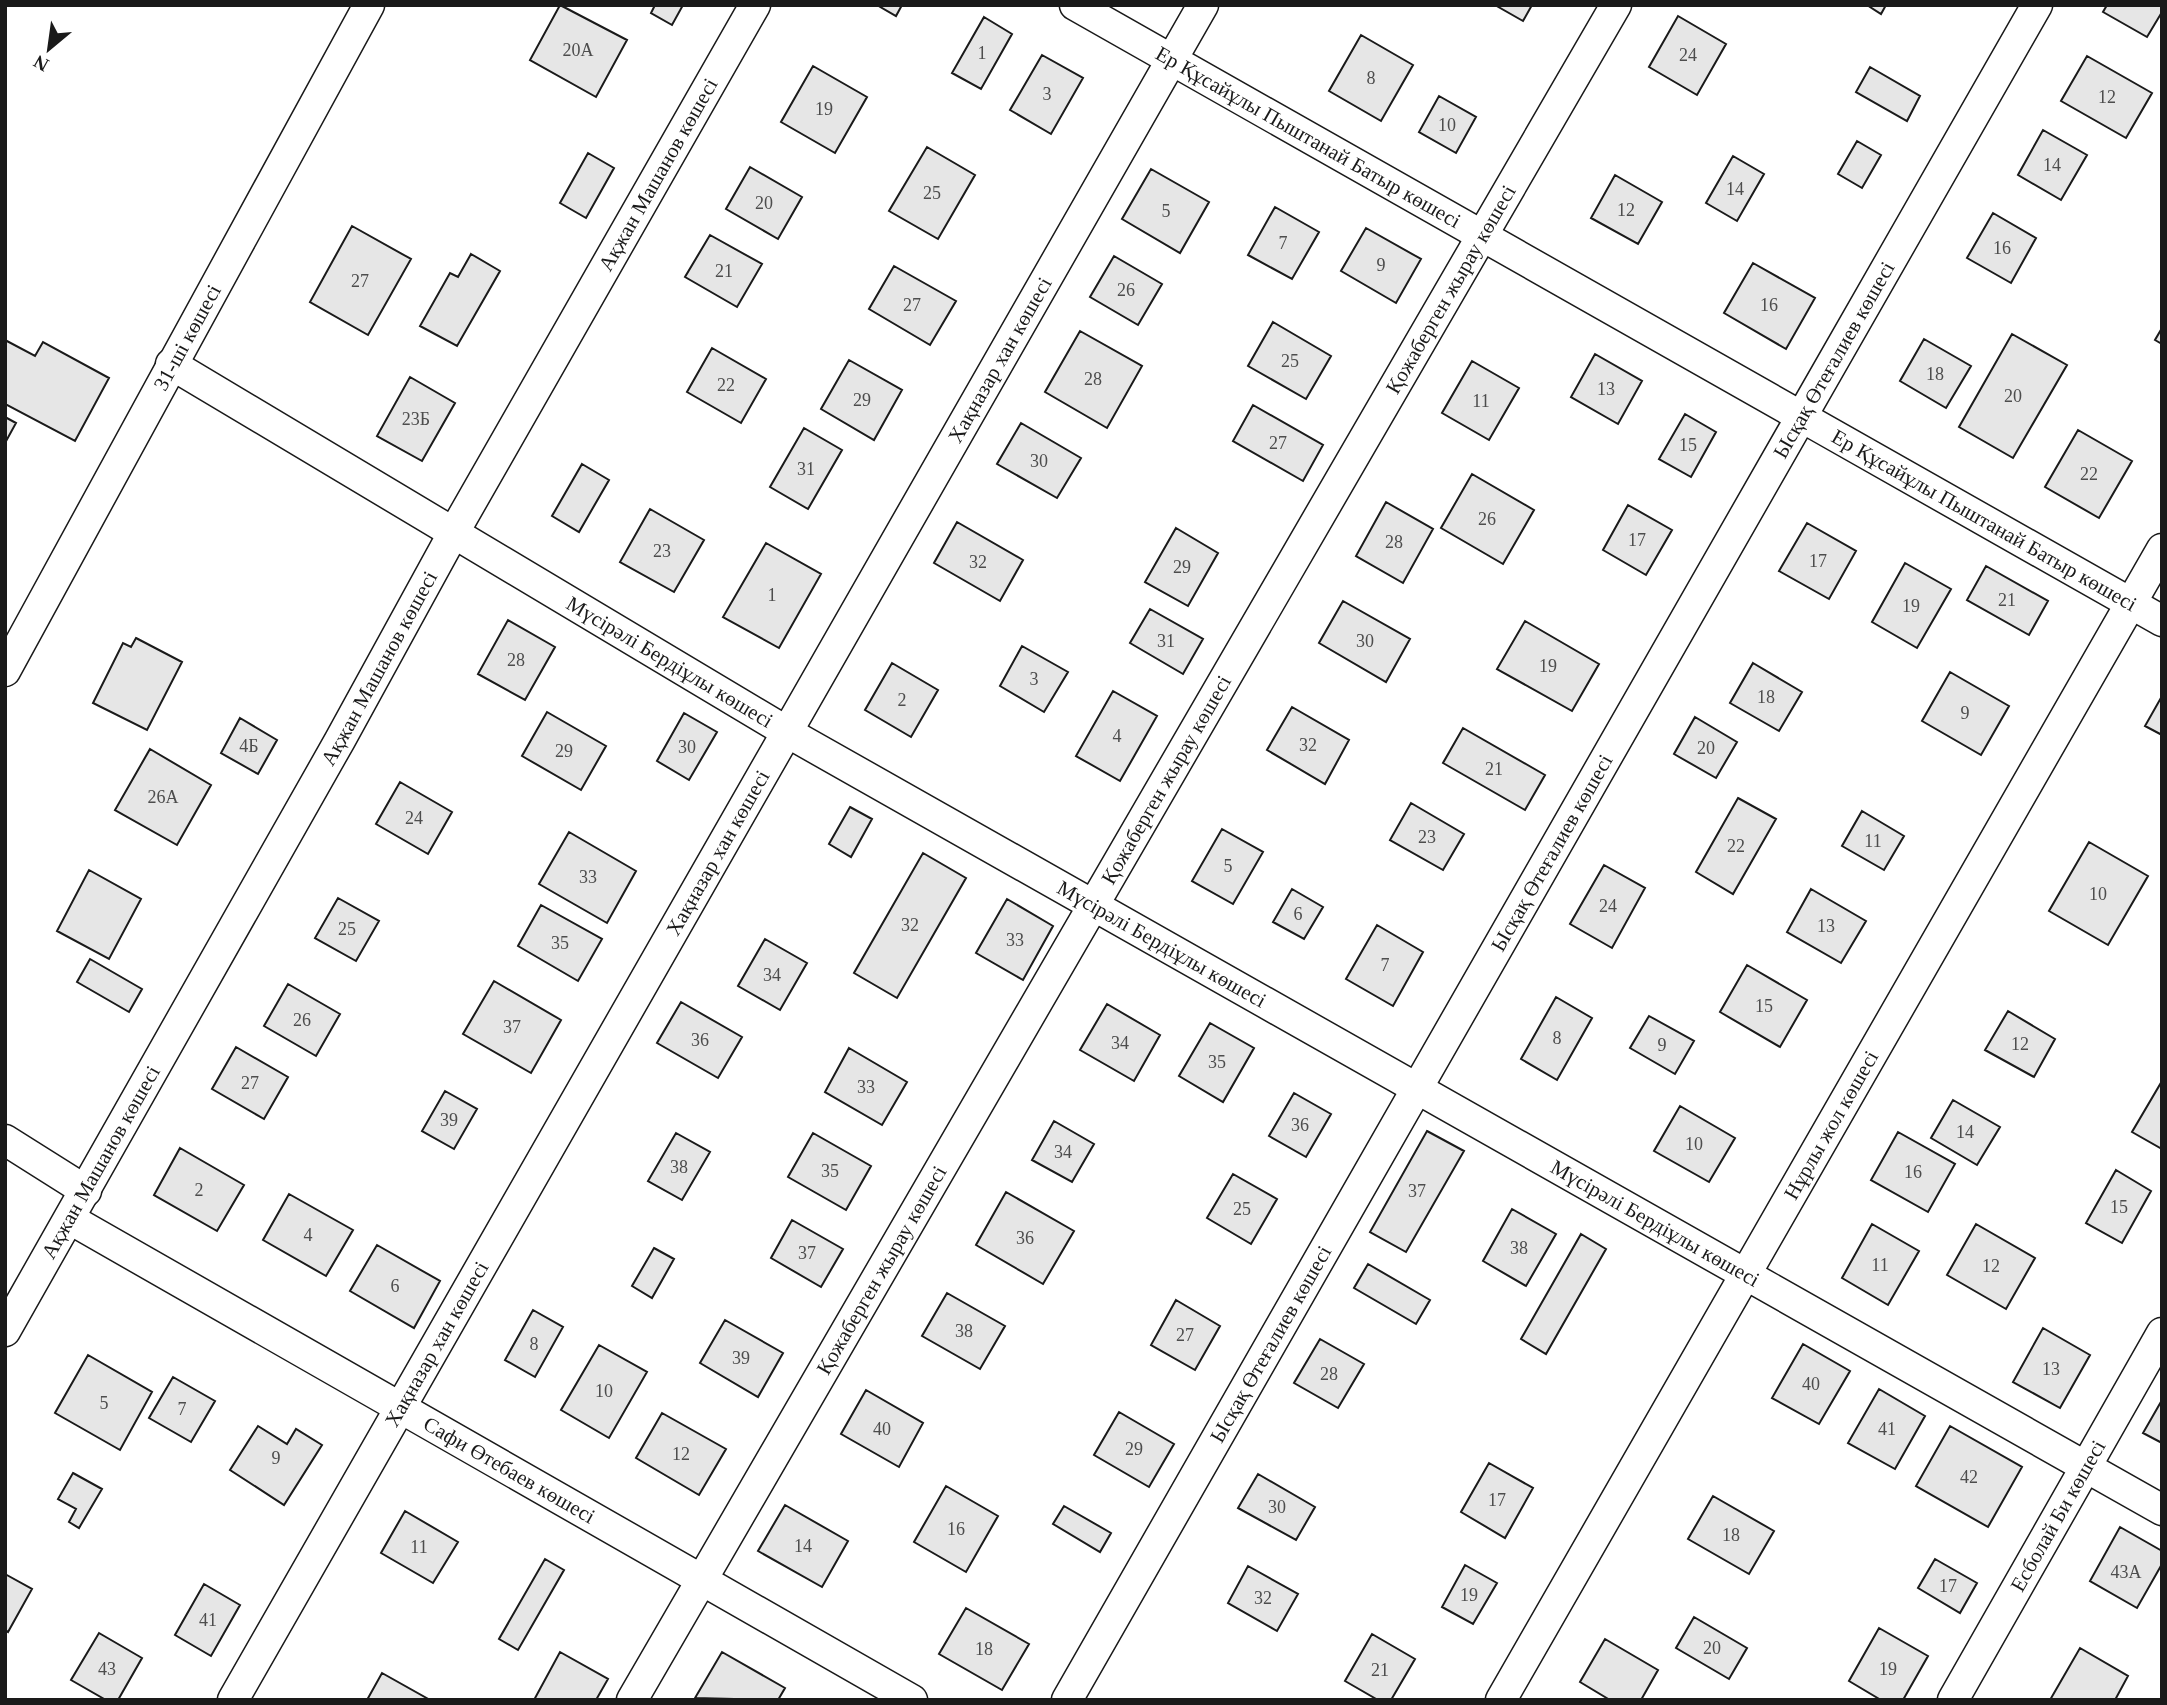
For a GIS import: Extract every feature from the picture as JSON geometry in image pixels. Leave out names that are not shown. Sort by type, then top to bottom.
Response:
[{"type":"street","name":"31-ші көшесі","points":[[5,671],[369,5]]},
{"type":"street","name":"Ақжан Машанов көшесі","points":[[5,1331],[454,532],[755,5]]},
{"type":"street","name":"Ер Құсайұлы Пыштанай Батыр көшесі","points":[[1075,5],[2162,621]]},
{"type":"street","name":"Хақназар хан көшесі","points":[[233,1700],[1203,5]]},
{"type":"street","name":"Қожаберген жырау көшесі","points":[[632,1700],[1616,5]]},
{"type":"street","name":"Ысқақ Өтеғалиев көшесі","points":[[1067,1700],[2037,5]]},
{"type":"street","name":"Мүсірәлі Бердіұлы көшесі","points":[[171,364],[787,732],[2162,1510]]},
{"type":"street","name":"Нұрлы жол көшесі","points":[[1501,1700],[2162,549]]},
{"type":"street","points":[[5,1140],[86,1191]]},
{"type":"street","name":"Сафи Өтебаев көшесі","points":[[70,1219],[912,1700]]},
{"type":"street","name":"Есболай Би көшесі","points":[[1953,1700],[2162,1334]]},
{"type":"building","points":[[560,5],[627,40],[596,97],[530,60]]},
{"type":"building","points":[[655,5],[683,5],[672,25],[651,13]]},
{"type":"building","points":[[877,5],[902,5],[896,16]]},
{"type":"building","points":[[1495,5],[1532,5],[1523,21]]},
{"type":"building","points":[[1867,5],[1886,5],[1881,14]]},
{"type":"building","points":[[2107,5],[2162,5],[2162,12],[2147,37],[2103,12]]},
{"type":"building","points":[[1678,16],[1726,44],[1697,95],[1649,67]]},
{"type":"building","points":[[984,17],[1012,34],[981,89],[952,73]]},
{"type":"building","points":[[1361,35],[1413,65],[1381,121],[1329,91]]},
{"type":"building","points":[[1042,55],[1083,78],[1051,134],[1010,110]]},
{"type":"building","points":[[2087,56],[2152,93],[2126,138],[2061,101]]},
{"type":"building","points":[[813,66],[867,97],[835,153],[781,122]]},
{"type":"building","points":[[1870,67],[1920,96],[1907,121],[1856,92]]},
{"type":"building","points":[[1439,96],[1476,117],[1456,153],[1419,132]]},
{"type":"building","points":[[2043,130],[2087,155],[2061,200],[2018,175]]},
{"type":"building","points":[[1857,141],[1881,155],[1862,188],[1838,174]]},
{"type":"building","points":[[927,147],[975,175],[938,239],[889,211]]},
{"type":"building","points":[[588,153],[614,168],[586,218],[560,203]]},
{"type":"building","points":[[1733,156],[1764,174],[1737,221],[1706,203]]},
{"type":"building","points":[[750,167],[802,197],[778,239],[726,209]]},
{"type":"building","points":[[1151,169],[1209,202],[1180,253],[1122,219]]},
{"type":"building","points":[[1615,175],[1662,202],[1638,244],[1591,218]]},
{"type":"building","points":[[1275,207],[1319,232],[1292,279],[1248,255]]},
{"type":"building","points":[[1993,213],[2036,238],[2011,283],[1967,258]]},
{"type":"building","points":[[352,226],[411,259],[368,335],[310,302]]},
{"type":"building","points":[[1366,228],[1421,259],[1396,303],[1341,271]]},
{"type":"building","points":[[710,235],[762,264],[737,307],[685,277]]},
{"type":"building","points":[[471,254],[500,271],[457,346],[420,326],[450,273],[458,277]]},
{"type":"building","points":[[1114,256],[1162,284],[1138,325],[1090,297]]},
{"type":"building","points":[[1753,263],[1815,298],[1786,349],[1724,313]]},
{"type":"building","points":[[894,266],[956,301],[930,345],[869,309]]},
{"type":"building","points":[[1273,322],[1331,356],[1306,399],[1248,366]]},
{"type":"building","points":[[2162,328],[2162,344],[2155,340]]},
{"type":"building","points":[[1080,331],[1142,366],[1107,428],[1045,392]]},
{"type":"building","points":[[2012,334],[2067,365],[2013,458],[1959,427]]},
{"type":"building","points":[[1924,339],[1971,366],[1946,408],[1900,381]]},
{"type":"building","points":[[5,340],[35,356],[43,342],[109,378],[75,441],[5,404]]},
{"type":"building","points":[[712,348],[766,379],[741,423],[687,392]]},
{"type":"building","points":[[1595,354],[1642,381],[1618,424],[1571,397]]},
{"type":"building","points":[[849,360],[902,390],[874,440],[821,409]]},
{"type":"building","points":[[1472,361],[1519,388],[1489,440],[1442,413]]},
{"type":"building","points":[[410,377],[455,403],[422,461],[377,436]]},
{"type":"building","points":[[1253,405],[1323,445],[1303,481],[1233,441]]},
{"type":"building","points":[[1685,414],[1716,432],[1691,477],[1659,459]]},
{"type":"building","points":[[5,417],[16,423],[5,443]]},
{"type":"building","points":[[1021,423],[1081,458],[1057,498],[997,464]]},
{"type":"building","points":[[804,428],[842,450],[808,509],[770,487]]},
{"type":"building","points":[[2078,430],[2132,461],[2099,518],[2045,487]]},
{"type":"building","points":[[582,464],[609,480],[579,532],[552,516]]},
{"type":"building","points":[[1472,474],[1534,510],[1503,564],[1441,528]]},
{"type":"building","points":[[1386,502],[1433,529],[1403,583],[1356,556]]},
{"type":"building","points":[[1628,505],[1672,530],[1646,575],[1603,550]]},
{"type":"building","points":[[650,509],[704,540],[674,592],[620,562]]},
{"type":"building","points":[[957,522],[1023,560],[1000,601],[934,563]]},
{"type":"building","points":[[1807,523],[1856,551],[1829,599],[1779,571]]},
{"type":"building","points":[[1176,528],[1218,553],[1188,606],[1145,582]]},
{"type":"building","points":[[766,543],[821,574],[779,648],[723,617]]},
{"type":"building","points":[[1905,563],[1951,589],[1917,648],[1872,622]]},
{"type":"building","points":[[1986,566],[2048,601],[2029,635],[1967,600]]},
{"type":"building","points":[[1343,601],[1410,639],[1386,682],[1319,643]]},
{"type":"building","points":[[1150,609],[1203,639],[1183,674],[1130,643]]},
{"type":"building","points":[[508,620],[555,647],[525,700],[478,674]]},
{"type":"building","points":[[1525,621],[1599,664],[1572,711],[1497,669]]},
{"type":"building","points":[[136,638],[182,662],[147,730],[93,703],[123,643],[131,647]]},
{"type":"building","points":[[1022,646],[1068,672],[1044,712],[1000,686]]},
{"type":"building","points":[[892,663],[938,690],[911,737],[865,710]]},
{"type":"building","points":[[1753,663],[1802,692],[1779,731],[1730,703]]},
{"type":"building","points":[[1950,672],[2009,706],[1981,755],[1922,721]]},
{"type":"building","points":[[1113,691],[1157,716],[1120,781],[1076,756]]},
{"type":"building","points":[[2162,696],[2162,735],[2145,726]]},
{"type":"building","points":[[1292,707],[1349,740],[1325,784],[1267,750]]},
{"type":"building","points":[[547,712],[606,746],[581,790],[522,756]]},
{"type":"building","points":[[684,713],[717,732],[689,780],[657,761]]},
{"type":"building","points":[[1695,717],[1737,742],[1716,778],[1674,754]]},
{"type":"building","points":[[240,718],[277,740],[258,774],[221,753]]},
{"type":"building","points":[[1463,728],[1545,775],[1525,810],[1443,763]]},
{"type":"building","points":[[150,749],[211,785],[177,845],[115,810]]},
{"type":"building","points":[[400,782],[452,812],[428,854],[376,824]]},
{"type":"building","points":[[1738,798],[1776,819],[1733,894],[1696,872]]},
{"type":"building","points":[[1411,803],[1464,834],[1443,870],[1390,840]]},
{"type":"building","points":[[850,807],[872,819],[851,857],[829,844]]},
{"type":"building","points":[[1862,811],[1904,836],[1884,870],[1842,846]]},
{"type":"building","points":[[1222,829],[1263,852],[1233,904],[1192,881]]},
{"type":"building","points":[[569,832],[636,871],[607,923],[539,884]]},
{"type":"building","points":[[2089,842],[2148,876],[2108,945],[2049,911]]},
{"type":"building","points":[[923,853],[966,878],[897,998],[854,973]]},
{"type":"building","points":[[1604,865],[1645,888],[1612,948],[1570,924]]},
{"type":"building","points":[[89,870],[141,899],[109,959],[57,931]]},
{"type":"building","points":[[1292,889],[1323,907],[1304,939],[1273,922]]},
{"type":"building","points":[[1811,889],[1866,921],[1841,963],[1787,932]]},
{"type":"building","points":[[338,898],[379,921],[356,961],[315,938]]},
{"type":"building","points":[[1007,899],[1053,926],[1023,980],[976,953]]},
{"type":"building","points":[[541,905],[602,939],[578,981],[518,946]]},
{"type":"building","points":[[1377,925],[1423,952],[1393,1006],[1346,979]]},
{"type":"building","points":[[765,939],[807,963],[780,1010],[738,986]]},
{"type":"building","points":[[90,959],[142,989],[129,1012],[77,982]]},
{"type":"building","points":[[1747,965],[1807,1000],[1780,1047],[1720,1012]]},
{"type":"building","points":[[494,981],[561,1020],[531,1073],[463,1034]]},
{"type":"building","points":[[288,984],[340,1014],[316,1056],[264,1026]]},
{"type":"building","points":[[1556,997],[1592,1018],[1557,1080],[1521,1059]]},
{"type":"building","points":[[681,1002],[742,1037],[718,1078],[657,1043]]},
{"type":"building","points":[[1107,1004],[1160,1035],[1134,1081],[1080,1050]]},
{"type":"building","points":[[2008,1011],[2055,1039],[2034,1077],[1985,1050]]},
{"type":"building","points":[[1649,1016],[1694,1041],[1675,1074],[1630,1048]]},
{"type":"building","points":[[1210,1023],[1254,1048],[1223,1102],[1179,1076]]},
{"type":"building","points":[[236,1047],[288,1077],[264,1119],[212,1089]]},
{"type":"building","points":[[849,1048],[907,1082],[882,1125],[825,1092]]},
{"type":"building","points":[[2162,1081],[2162,1149],[2132,1132]]},
{"type":"building","points":[[445,1091],[477,1109],[454,1149],[422,1131]]},
{"type":"building","points":[[1294,1093],[1331,1114],[1306,1157],[1269,1136]]},
{"type":"building","points":[[1953,1100],[2000,1127],[1977,1165],[1931,1138]]},
{"type":"building","points":[[1680,1106],[1735,1138],[1709,1182],[1654,1151]]},
{"type":"building","points":[[1054,1121],[1094,1144],[1072,1182],[1032,1160]]},
{"type":"building","points":[[1427,1131],[1464,1151],[1406,1252],[1370,1232]]},
{"type":"building","points":[[1898,1132],[1955,1164],[1928,1212],[1871,1180]]},
{"type":"building","points":[[676,1133],[710,1152],[682,1200],[648,1181]]},
{"type":"building","points":[[813,1133],[871,1166],[846,1210],[788,1177]]},
{"type":"building","points":[[180,1148],[244,1185],[217,1231],[154,1195]]},
{"type":"building","points":[[2116,1170],[2151,1191],[2122,1243],[2086,1223]]},
{"type":"building","points":[[1233,1174],[1277,1199],[1251,1244],[1207,1218]]},
{"type":"building","points":[[1006,1192],[1074,1231],[1043,1284],[976,1245]]},
{"type":"building","points":[[289,1194],[353,1230],[326,1276],[263,1240]]},
{"type":"building","points":[[1512,1209],[1556,1234],[1526,1286],[1483,1261]]},
{"type":"building","points":[[792,1220],[843,1249],[821,1287],[771,1258]]},
{"type":"building","points":[[1872,1224],[1919,1251],[1888,1305],[1842,1278]]},
{"type":"building","points":[[1976,1224],[2035,1258],[2006,1309],[1947,1275]]},
{"type":"building","points":[[1581,1234],[1606,1249],[1546,1354],[1521,1339]]},
{"type":"building","points":[[377,1245],[440,1281],[414,1328],[350,1291]]},
{"type":"building","points":[[654,1248],[674,1259],[652,1298],[632,1286]]},
{"type":"building","points":[[1368,1264],[1430,1300],[1416,1324],[1354,1288]]},
{"type":"building","points":[[947,1293],[1005,1326],[980,1369],[922,1336]]},
{"type":"building","points":[[1176,1300],[1220,1326],[1195,1370],[1151,1345]]},
{"type":"building","points":[[533,1310],[563,1327],[535,1377],[505,1360]]},
{"type":"building","points":[[725,1320],[783,1353],[758,1397],[700,1363]]},
{"type":"building","points":[[2043,1328],[2090,1355],[2060,1408],[2013,1382]]},
{"type":"building","points":[[1320,1339],[1364,1364],[1338,1408],[1294,1383]]},
{"type":"building","points":[[1803,1344],[1850,1371],[1819,1424],[1772,1398]]},
{"type":"building","points":[[599,1345],[647,1372],[609,1438],[561,1410]]},
{"type":"building","points":[[88,1355],[152,1392],[120,1450],[55,1413]]},
{"type":"building","points":[[173,1377],[215,1401],[191,1442],[149,1418]]},
{"type":"building","points":[[1879,1389],[1925,1416],[1895,1469],[1848,1443]]},
{"type":"building","points":[[866,1390],[923,1423],[899,1467],[841,1434]]},
{"type":"building","points":[[2162,1400],[2162,1443],[2143,1433]]},
{"type":"building","points":[[1119,1412],[1174,1444],[1149,1487],[1094,1455]]},
{"type":"building","points":[[662,1413],[726,1449],[699,1495],[636,1458]]},
{"type":"building","points":[[258,1426],[287,1444],[296,1429],[322,1445],[284,1505],[230,1470]]},
{"type":"building","points":[[1950,1426],[2022,1467],[1988,1527],[1916,1486]]},
{"type":"building","points":[[1489,1463],[1533,1488],[1505,1538],[1461,1512]]},
{"type":"building","points":[[73,1473],[102,1489],[79,1528],[69,1522],[76,1509],[58,1499]]},
{"type":"building","points":[[1258,1474],[1315,1507],[1296,1540],[1238,1508]]},
{"type":"building","points":[[946,1486],[998,1516],[966,1572],[914,1542]]},
{"type":"building","points":[[1713,1496],[1774,1531],[1749,1574],[1688,1539]]},
{"type":"building","points":[[785,1505],[848,1541],[822,1587],[758,1551]]},
{"type":"building","points":[[1064,1506],[1111,1533],[1100,1552],[1053,1524]]},
{"type":"building","points":[[405,1511],[458,1542],[433,1583],[381,1553]]},
{"type":"building","points":[[2120,1527],[2162,1551],[2162,1564],[2137,1608],[2090,1581]]},
{"type":"building","points":[[545,1559],[564,1570],[518,1650],[499,1639]]},
{"type":"building","points":[[1935,1559],[1977,1583],[1960,1613],[1918,1588]]},
{"type":"building","points":[[1465,1565],[1497,1583],[1473,1624],[1442,1607]]},
{"type":"building","points":[[1248,1566],[1298,1594],[1277,1631],[1228,1603]]},
{"type":"building","points":[[5,1574],[32,1589],[8,1632],[5,1630]]},
{"type":"building","points":[[204,1584],[240,1605],[211,1656],[175,1635]]},
{"type":"building","points":[[966,1608],[1029,1644],[1002,1690],[939,1654]]},
{"type":"building","points":[[1694,1617],[1747,1648],[1729,1679],[1676,1648]]},
{"type":"building","points":[[1879,1628],[1928,1656],[1903,1700],[1881,1700],[1849,1681]]},
{"type":"building","points":[[99,1633],[142,1658],[118,1700],[106,1700],[71,1680]]},
{"type":"building","points":[[1372,1634],[1415,1659],[1391,1700],[1378,1700],[1345,1681]]},
{"type":"building","points":[[1605,1639],[1658,1670],[1641,1700],[1610,1700],[1580,1682]]},
{"type":"building","points":[[2080,1648],[2128,1676],[2115,1700],[2050,1700]]},
{"type":"building","points":[[560,1652],[608,1679],[596,1700],[534,1700]]},
{"type":"building","points":[[722,1652],[785,1688],[778,1700],[695,1698]]},
{"type":"building","points":[[382,1673],[430,1700],[367,1700]]}]
